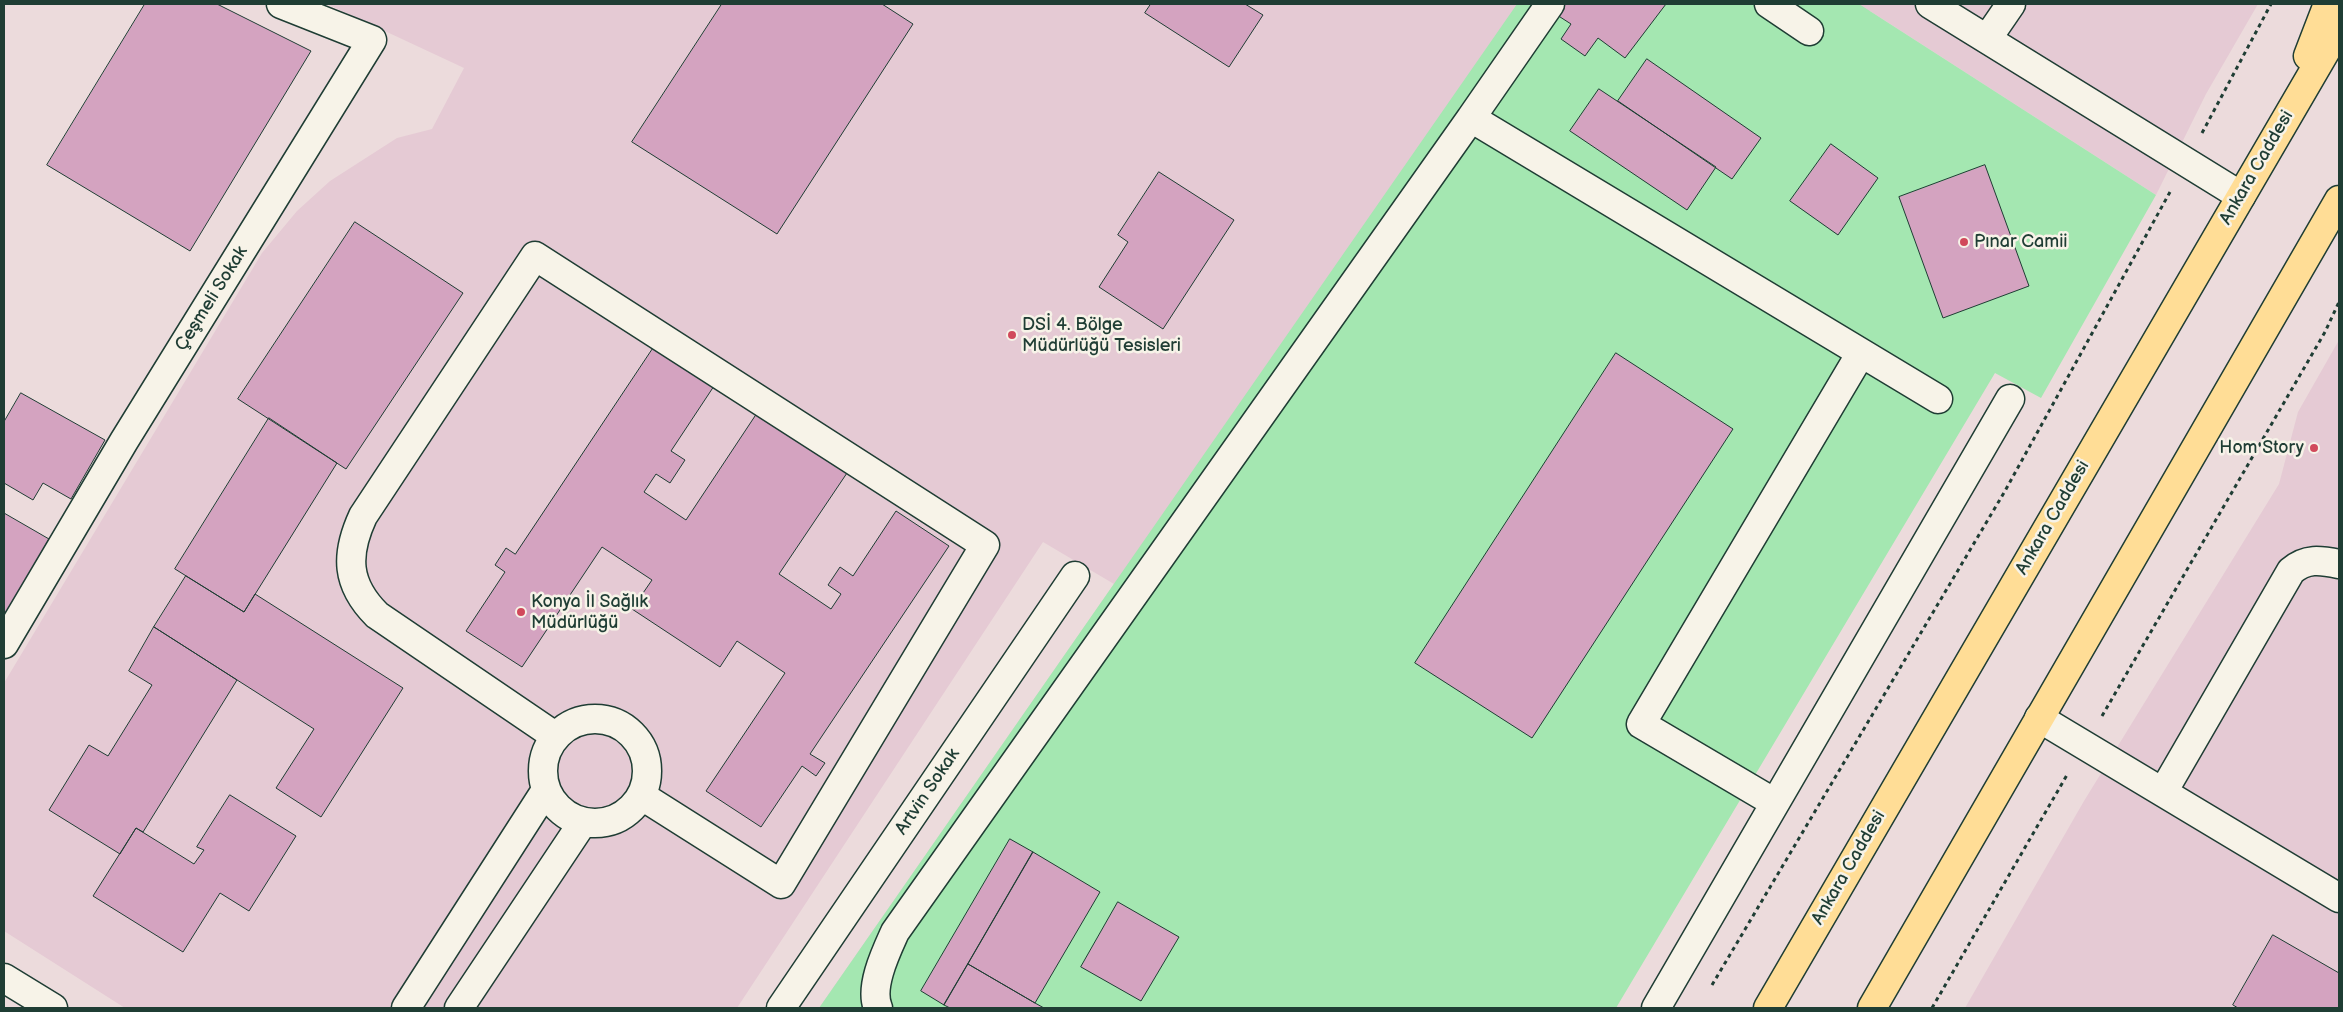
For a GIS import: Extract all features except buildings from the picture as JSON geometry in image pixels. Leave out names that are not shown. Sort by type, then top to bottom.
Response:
[{"type":"main road","points":[[2282,123],[2328,4]]},
{"type":"main road","name":"Ankara Caddesi","points":[[1768,1008],[2339,28]]},
{"type":"main road","points":[[1872,1008],[2339,200]]},
{"type":"street","name":"Çeşmeli Sokak","points":[[4,644],[124,441],[372,40],[281,4]]},
{"type":"street","points":[[878,1008],[877,981],[883,957],[895,932],[1550,4]]},
{"type":"street","points":[[1769,4],[1809,31]]},
{"type":"street","points":[[1930,4],[2241,196]]},
{"type":"street","points":[[1987,39],[2011,4]]},
{"type":"street","points":[[1471,118],[1938,399]]},
{"type":"street","points":[[555,736],[377,615],[363,602],[355,585],[350,554],[353,537],[363,516],[535,256],[985,545],[781,884],[642,796]]},
{"type":"street","points":[[1775,803],[1641,724],[1861,352]]},
{"type":"street","points":[[1656,1008],[2010,399]]},
{"type":"street","points":[[2163,792],[2291,571],[2299,564],[2309,560],[2339,564]]},
{"type":"street","name":"Artvin Sokak","points":[[781,1008],[1074,576]]},
{"type":"street","points":[[601,718],[618,723],[632,732],[642,747],[647,763],[647,780],[642,796],[631,809],[617,819],[600,823],[583,822],[568,816],[554,804],[546,790],[542,776],[547,748],[555,736],[568,725],[584,719],[601,718]]},
{"type":"street","points":[[2039,718],[2339,898]]},
{"type":"street","points":[[406,1008],[546,790]]},
{"type":"street","points":[[459,1008],[583,822]]},
{"type":"street","points":[[4,978],[53,1008]]},
{"type":"path","points":[[1708,991],[2005,491],[2186,163],[2271,4]]},
{"type":"path","points":[[1932,1008],[2325,332],[2339,302]]},
{"type":"shaded area","points":[[327,4],[2258,4],[2206,94],[2156,195],[1870,11],[1616,1008],[819,1008],[1114,584],[1043,542],[737,1008],[125,1008],[4,931],[4,683],[262,253],[297,211],[330,181],[397,138],[432,129],[464,68]]},
{"type":"shaded area","points":[[2339,340],[2339,1008],[1965,1008],[2084,801],[2279,484],[2298,412]]},
{"type":"green space","points":[[1517,4],[1859,4],[2156,195],[2041,398],[1995,373],[1616,1008],[819,1008]]},
{"type":"place","name":"Pınar Camii","points":[[1964,242]]},
{"type":"place","name":"DSİ 4. Bölge Müdürlüğü Tesisleri","points":[[1012,335]]},
{"type":"place","name":"Hom Story","points":[[2314,448]]},
{"type":"place","name":"Konya İl Sağlık Müdürlüğü","points":[[521,612]]}]
